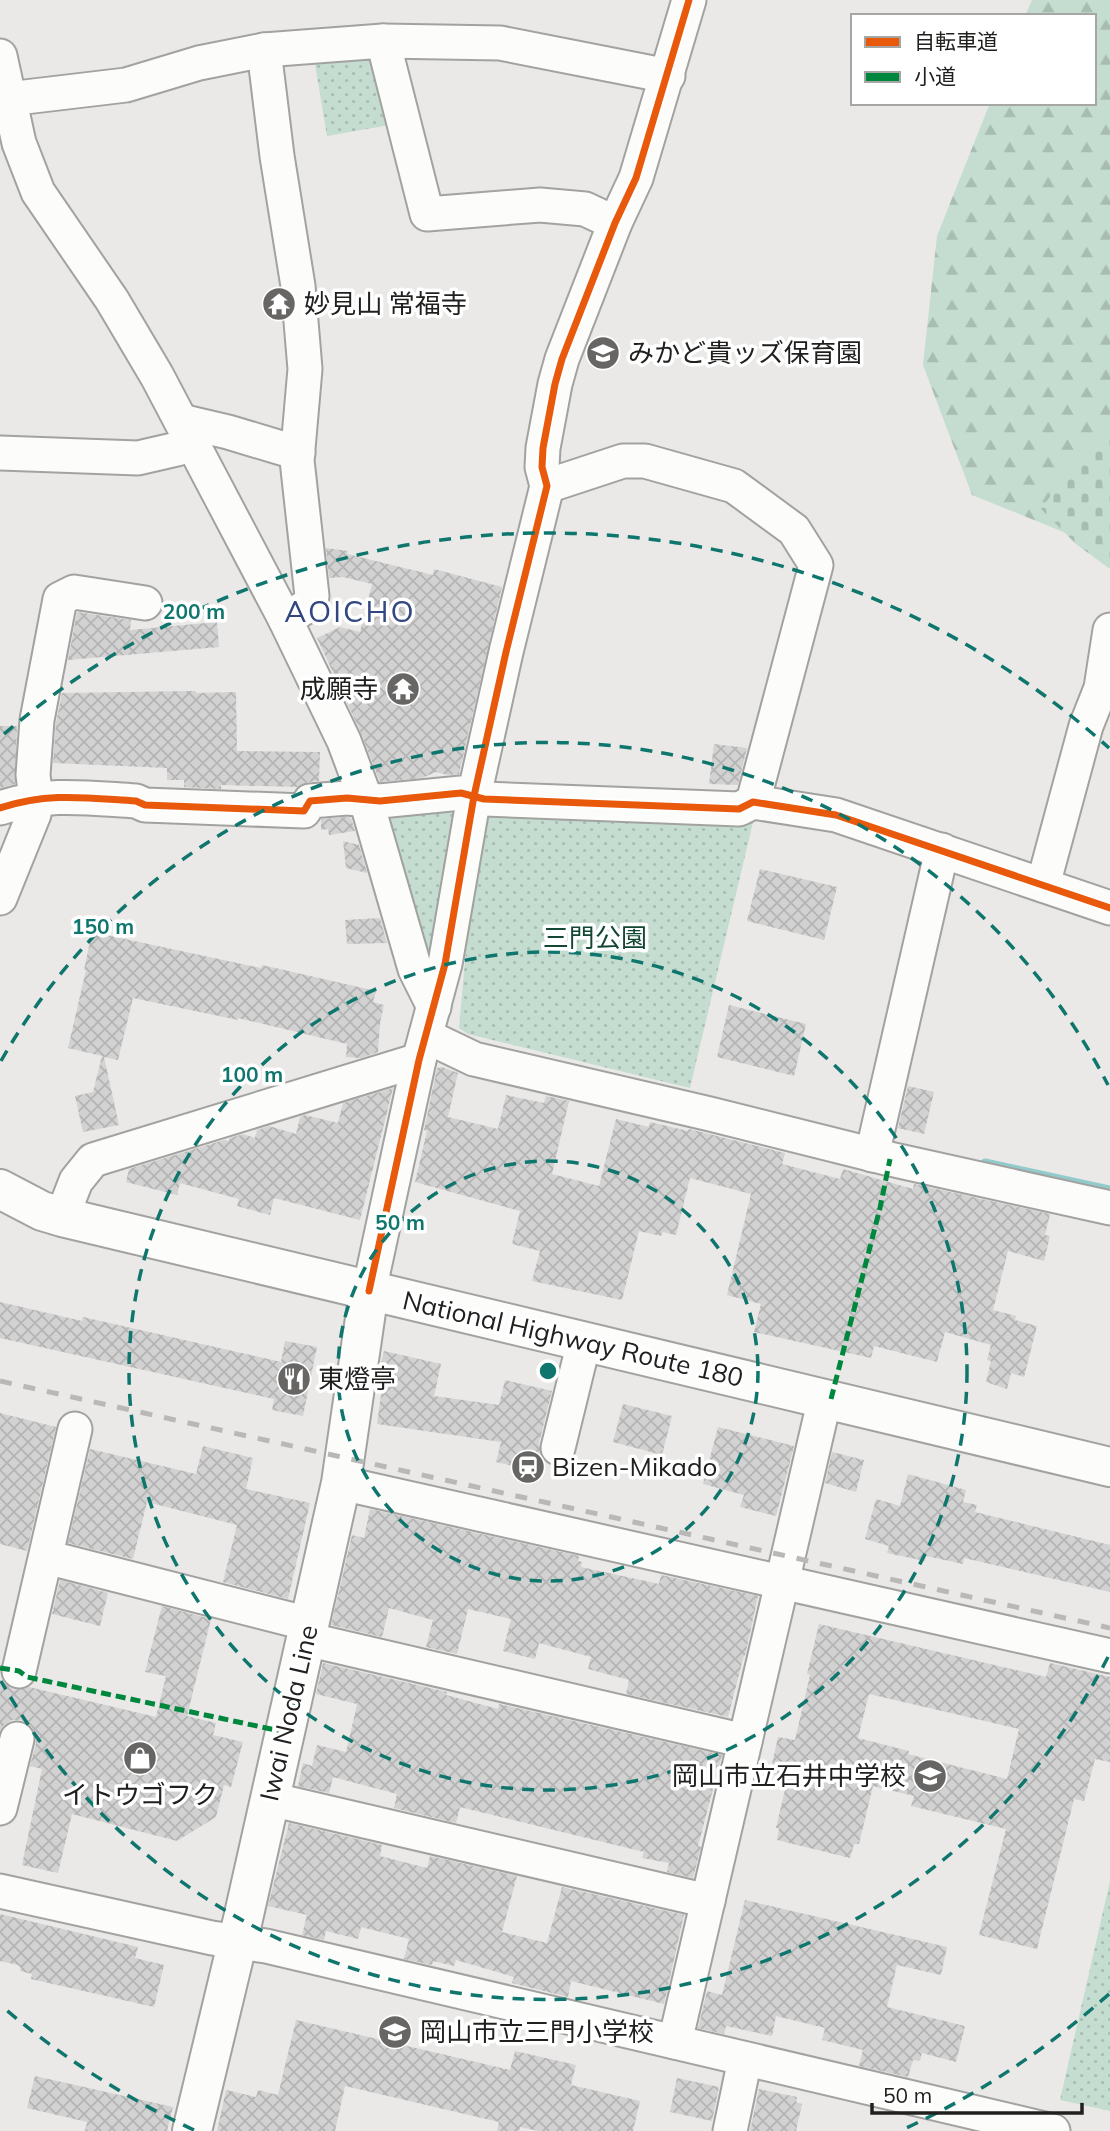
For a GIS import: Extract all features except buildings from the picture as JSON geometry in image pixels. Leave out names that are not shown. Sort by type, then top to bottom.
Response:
[{"type":"main road","name":"National Highway Route 180","points":[[0,1189],[42,1211],[62,1217],[1110,1467]]},
{"type":"main road","name":"Iwai Noda Line","points":[[192,2131],[238,1942],[341,1483],[369,1291]]},
{"type":"street","points":[[369,1291],[426,1034],[445,964],[474,796],[547,486],[542,467],[543,448],[555,384],[615,223],[636,178],[689,0]]},
{"type":"street","points":[[8,99],[126,85],[199,63],[264,50],[383,41],[500,43],[668,75]]},
{"type":"street","points":[[383,41],[427,214],[540,205],[585,209],[615,223]]},
{"type":"street","points":[[264,50],[277,156],[298,286],[305,369],[298,453],[303,527],[312,596],[309,605],[285,619]]},
{"type":"street","points":[[0,56],[19,143],[38,192],[112,300],[157,376],[285,619],[344,741],[366,800],[415,969],[426,1034]]},
{"type":"street","points":[[186,432],[228,432],[298,453]]},
{"type":"street","points":[[0,453],[138,458],[177,449],[186,432]]},
{"type":"street","points":[[547,486],[623,461],[645,461],[734,486],[794,530],[816,565],[753,802]]},
{"type":"street","points":[[0,898],[34,814],[36,799],[33,775],[37,720],[60,599],[74,592],[145,603]]},
{"type":"street","points":[[1043,885],[1086,726],[1101,688],[1110,630]]},
{"type":"street","points":[[0,808],[54,796],[136,801],[145,805],[304,811],[310,801],[347,798],[380,801],[461,793],[484,800],[739,809],[753,802],[836,815],[1110,908]]},
{"type":"street","points":[[872,1155],[942,850]]},
{"type":"street","points":[[62,1217],[76,1181],[93,1160],[426,1034],[474,1059],[872,1155],[1110,1208]]},
{"type":"street","points":[[558,1448],[584,1342]]},
{"type":"street","points":[[675,2042],[825,1398]]},
{"type":"street","points":[[19,1671],[75,1429]]},
{"type":"street","points":[[341,1483],[1110,1656]]},
{"type":"street","points":[[46,1557],[308,1632],[745,1741]]},
{"type":"street","points":[[0,1808],[17,1739]]},
{"type":"street","points":[[270,1799],[708,1901]]},
{"type":"street","points":[[0,1891],[212,1938],[266,1946],[1053,2131]]},
{"type":"street","points":[[730,2131],[745,2059]]},
{"type":"green space","points":[[1032,0],[1110,0],[1110,480],[1066,533],[972,495],[923,365],[937,236],[989,105],[1096,105],[1096,14],[1026,14]]},
{"type":"green space","points":[[367,47],[395,124],[327,136],[313,52]]},
{"type":"green space","points":[[1110,428],[1110,569],[1076,544],[1041,509],[1079,456],[1108,435]]},
{"type":"green space","points":[[462,800],[433,963],[424,965],[383,806]]},
{"type":"green space","name":"三門公園","points":[[484,811],[754,818],[690,1088],[468,1034],[459,1028],[475,849]]},
{"type":"green space","points":[[1110,1881],[1110,2111],[1060,2100]]},
{"type":"waterway","points":[[985,1163],[1110,1190]]},
{"type":"railway","points":[[0,1381],[1110,1628]]},
{"type":"marked path","points":[[831,1399],[890,1159]]},
{"type":"marked path","points":[[0,1668],[19,1671],[27,1677],[285,1732]]},
{"type":"cycle path","points":[[369,1291],[419,1060],[445,964],[474,796],[547,486],[542,467],[543,448],[555,384],[562,359],[615,223],[636,178],[689,0]]},
{"type":"cycle path","points":[[0,808],[35,800],[68,797],[136,801],[145,805],[304,811],[310,801],[347,798],[380,801],[461,793],[484,799],[739,809],[753,802],[836,815],[1110,908]]},
{"type":"place","name":"妙見山 常福寺","points":[[279,304]]},
{"type":"place","name":"みかど貴ッズ保育園","points":[[603,353]]},
{"type":"place","name":"成願寺","points":[[403,689]]},
{"type":"place","name":"東燈亭","points":[[294,1379]]},
{"type":"place","name":"Bizen-Mikado","points":[[528,1467]]},
{"type":"place","name":"イトウゴフク","points":[[140,1758]]},
{"type":"place","name":"岡山市立石井中学校","points":[[930,1776]]},
{"type":"place","name":"岡山市立三門小学校","points":[[395,2032]]},
{"type":"district","name":"AOICHO","points":[[350,612]]}]
